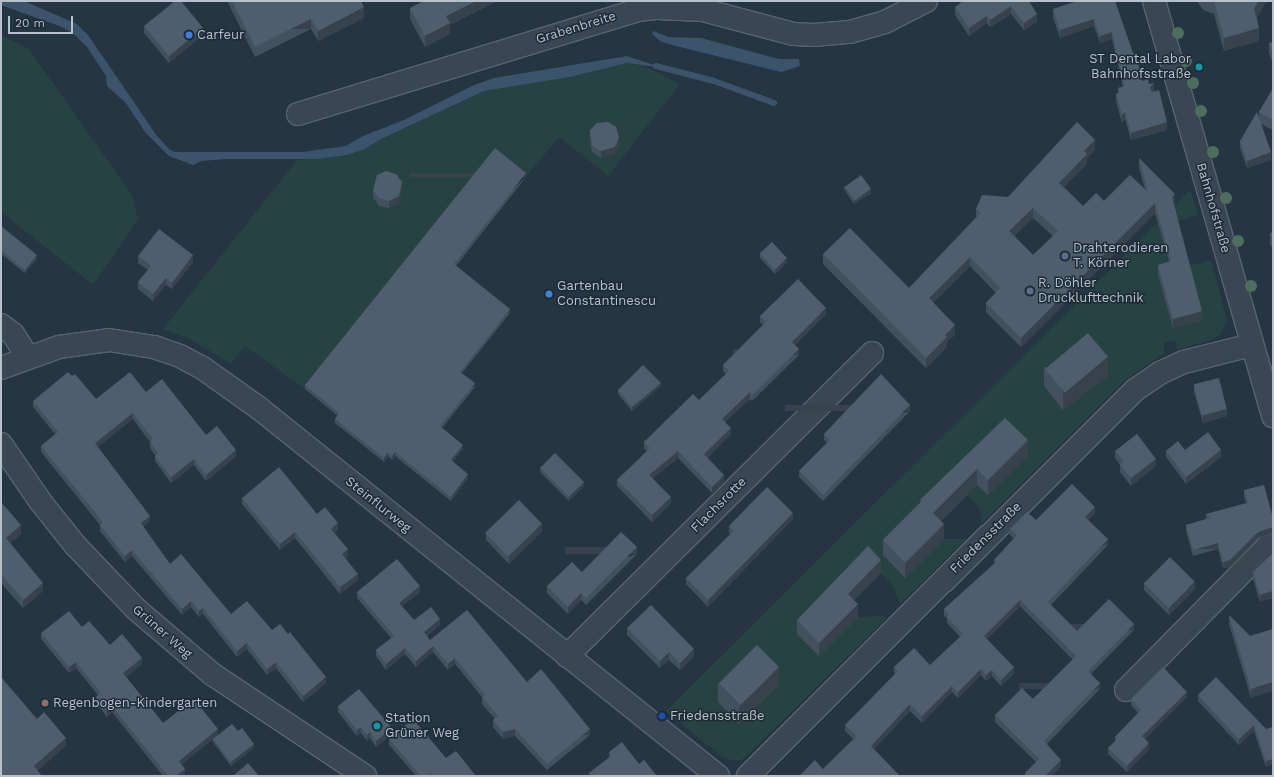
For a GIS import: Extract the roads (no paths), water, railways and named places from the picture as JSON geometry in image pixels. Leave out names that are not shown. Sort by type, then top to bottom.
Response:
[{"type":"street","name":"Grabenbreite","points":[[298,114],[638,10],[658,8],[703,10],[794,34],[814,35],[850,32],[885,22],[926,1]]},
{"type":"street","name":"Bahnhofstraße","points":[[1154,1],[1273,416]]},
{"type":"street","points":[[1,324],[13,334],[28,356]]},
{"type":"street","name":"Steinflurweg","points":[[1,368],[28,356],[59,347],[109,340],[154,347],[180,356],[204,369],[253,404],[718,776]]},
{"type":"street","name":"Friedensstraße","points":[[748,776],[1135,390],[1160,373],[1184,362],[1252,345]]},
{"type":"street","name":"Flachsrotte","points":[[567,656],[872,353]]},
{"type":"street","name":"Grüner Weg","points":[[1,444],[40,501],[71,539],[136,610],[212,674],[365,776]]},
{"type":"street","points":[[1126,690],[1267,547],[1273,545]]},
{"type":"water","points":[[1,1],[24,1],[77,24],[88,35],[157,136],[170,150],[175,152],[303,152],[346,146],[363,136],[404,120],[474,85],[494,78],[627,56],[663,68],[627,63],[570,77],[484,91],[381,139],[365,149],[347,155],[316,159],[227,159],[201,161],[193,165],[169,156],[145,132],[126,103],[107,86],[106,76],[87,47],[76,36],[62,27],[1,5]]},
{"type":"water","points":[[653,31],[669,37],[701,38],[779,59],[799,59],[800,66],[781,72],[672,45],[660,41],[652,34]]},
{"type":"waterway","points":[[656,66],[714,81],[774,103]]},
{"type":"place","name":"Carfeur","points":[[189,35]]},
{"type":"place","name":"ST Dental Labor Bahnhofsstraße","points":[[1199,67]]},
{"type":"place","name":"Drahterodieren T. Körner","points":[[1065,256]]},
{"type":"place","name":"R. Döhler Drucklufttechnik","points":[[1030,291]]},
{"type":"place","name":"Gartenbau Constantinescu","points":[[549,294]]},
{"type":"place","name":"Regenbogen-Kindergarten","points":[[45,703]]},
{"type":"place","name":"Friedensstraße","points":[[662,716]]},
{"type":"place","name":"Station Grüner Weg","points":[[377,726]]}]
